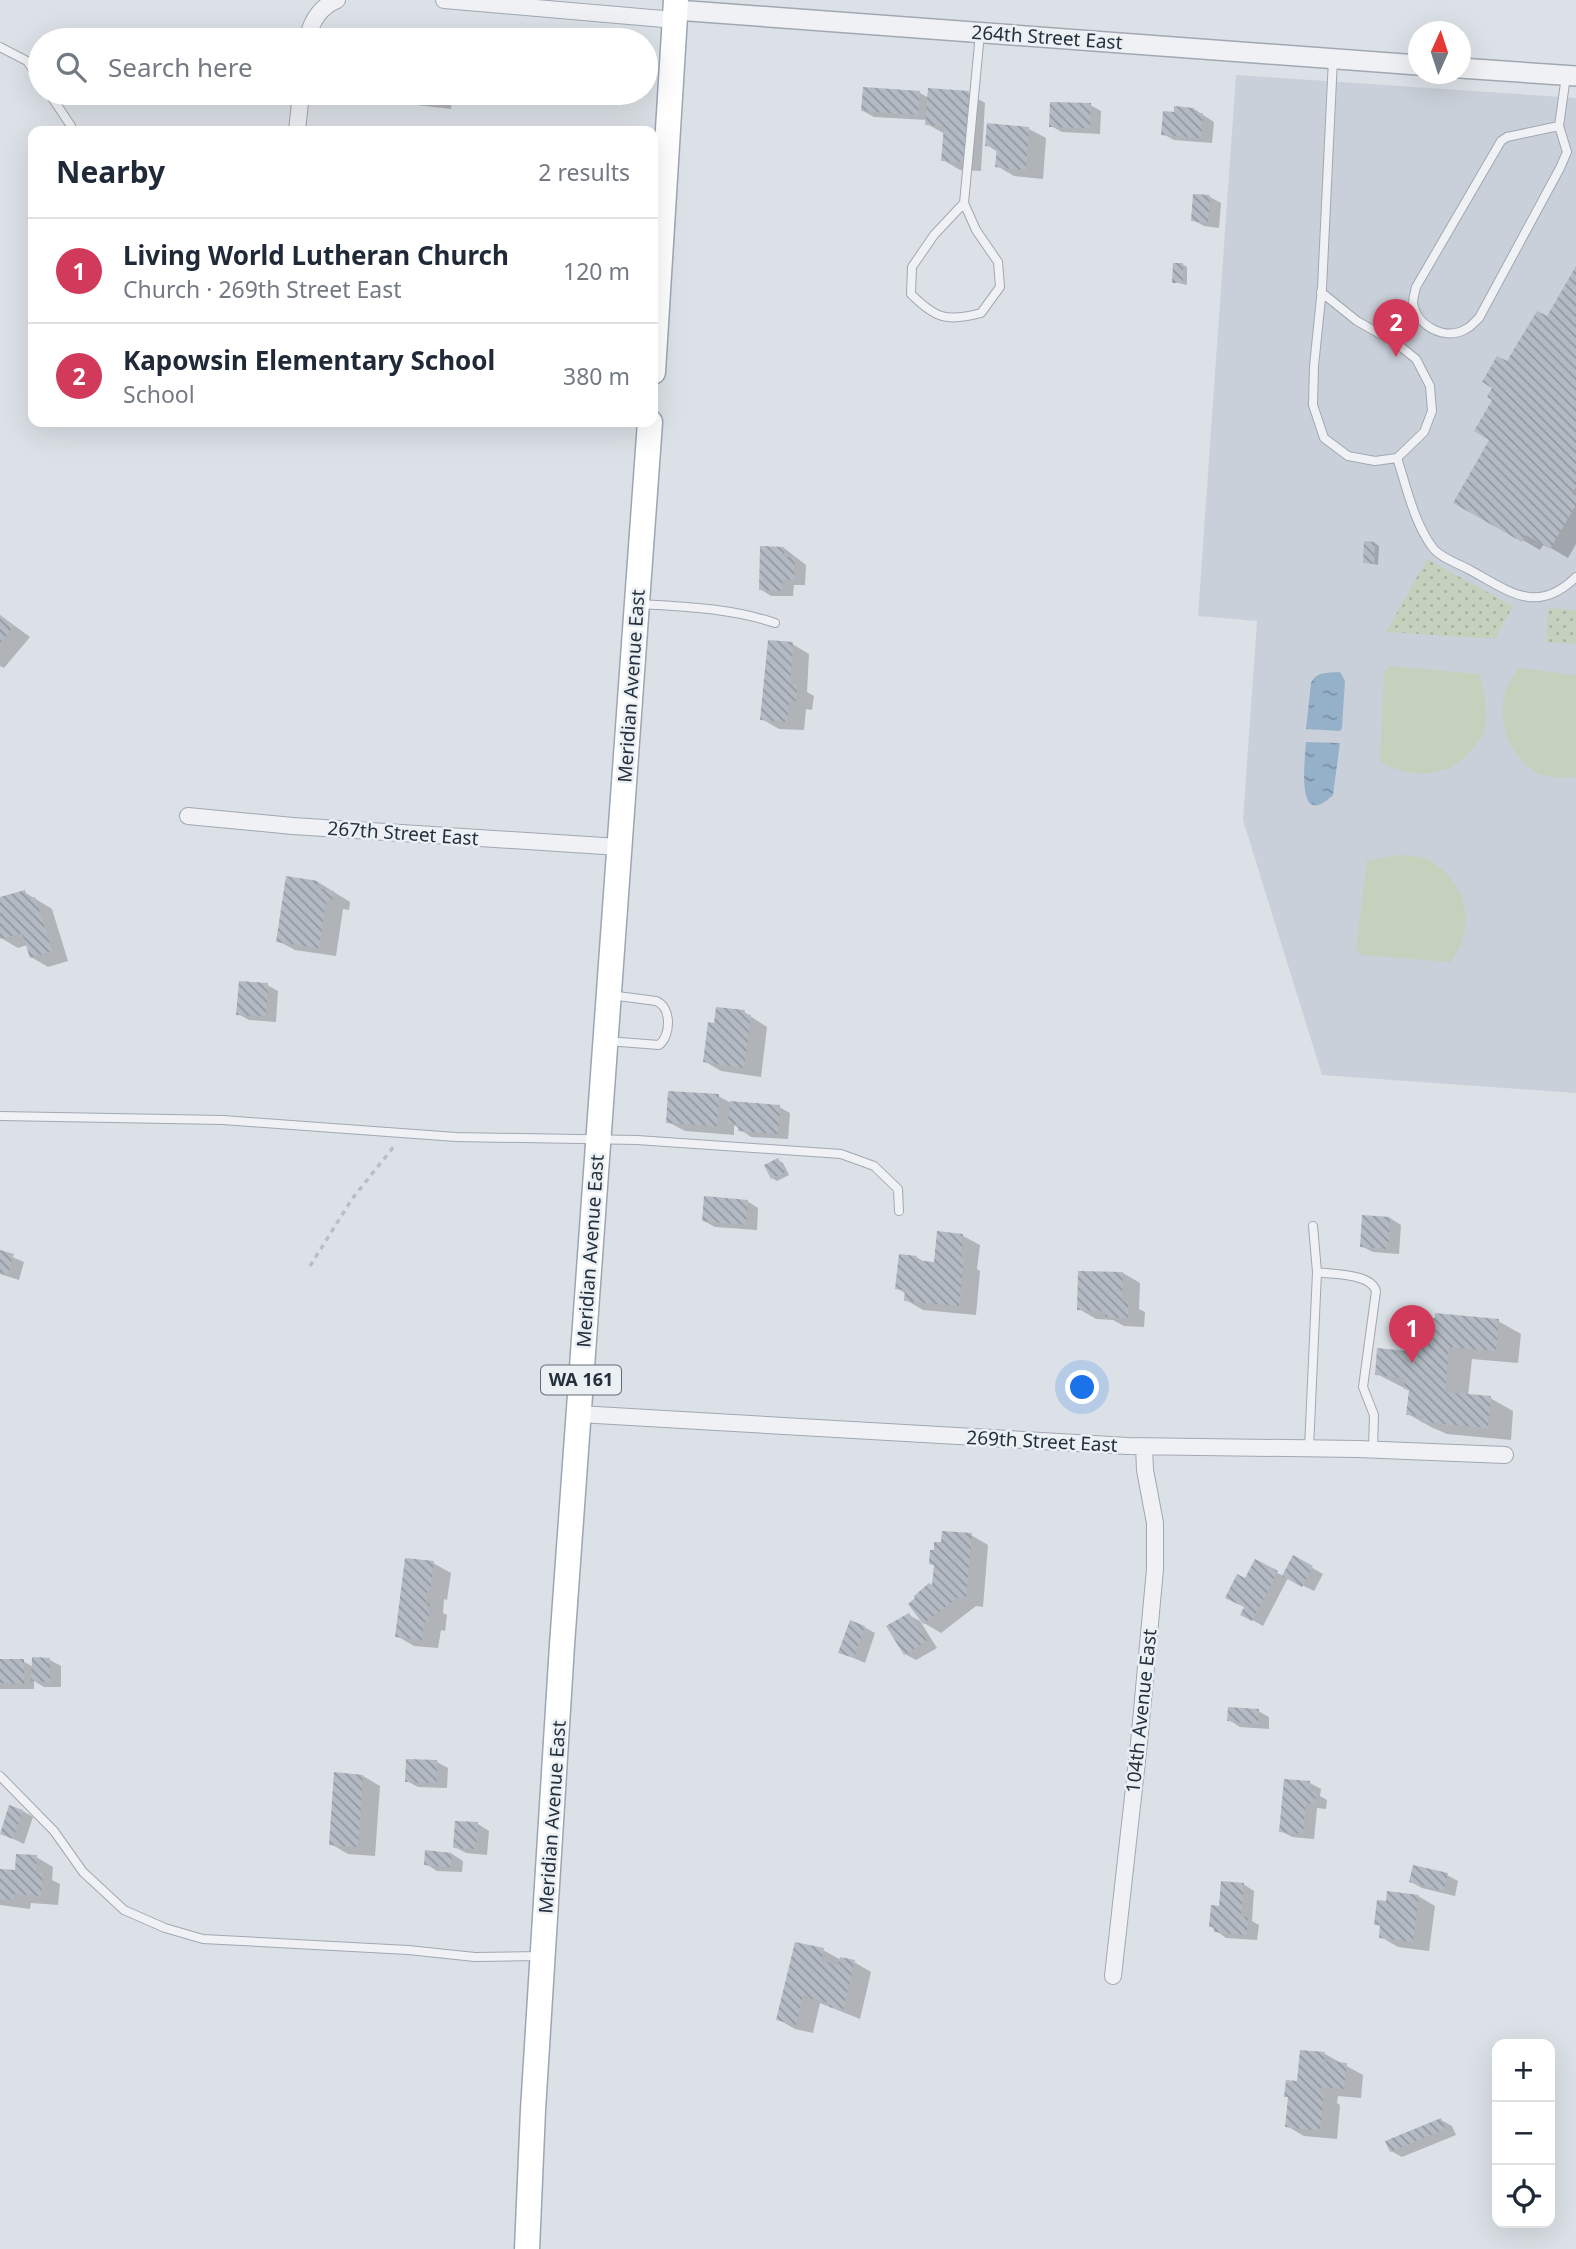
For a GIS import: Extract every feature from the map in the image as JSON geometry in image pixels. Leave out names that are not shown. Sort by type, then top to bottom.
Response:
[{"type":"main road","points":[[658,293],[676,10]]},
{"type":"main road","name":"Meridian Avenue East","points":[[527,2249],[597,1140],[650,427]]},
{"type":"street","points":[[312,28],[317,14],[329,3],[337,0]]},
{"type":"street","points":[[444,0],[676,10]]},
{"type":"street","name":"264th Street East","points":[[676,10],[1408,64]]},
{"type":"street","points":[[1471,69],[1571,76]]},
{"type":"street","points":[[298,126],[300,105]]},
{"type":"street","name":"267th Street East","points":[[188,816],[293,826],[619,848]]},
{"type":"street","name":"269th Street East","points":[[579,1414],[1144,1447],[1309,1448],[1505,1455]]},
{"type":"street","name":"104th Avenue East","points":[[1113,1976],[1155,1569],[1155,1522],[1145,1470],[1144,1447]]},
{"type":"lane","points":[[964,203],[934,235],[912,267],[911,294],[928,311],[957,319],[981,313],[1000,286],[998,262],[976,230],[964,203],[980,33]]},
{"type":"lane","points":[[0,47],[28,62]]},
{"type":"lane","points":[[1321,292],[1357,321],[1416,359],[1430,386],[1432,411],[1424,432],[1397,458],[1375,461],[1348,456],[1324,438],[1313,405],[1333,58]]},
{"type":"lane","points":[[1559,126],[1501,141],[1416,286],[1413,302],[1420,318],[1433,330],[1451,334],[1467,329],[1479,318],[1572,154],[1559,126],[1571,76]]},
{"type":"lane","points":[[57,105],[71,126]]},
{"type":"lane","points":[[1397,458],[1423,533],[1436,552],[1519,597],[1547,597],[1565,588],[1576,577]]},
{"type":"lane","points":[[637,604],[720,610],[753,615],[775,623]]},
{"type":"lane","points":[[604,1041],[659,1045],[665,1039],[668,1013],[662,1003],[656,1001],[608,995]]},
{"type":"lane","points":[[0,1116],[223,1120],[405,1133],[637,1140],[841,1154],[874,1166],[898,1189],[899,1211]]},
{"type":"lane","points":[[1309,1448],[1317,1272],[1313,1226]]},
{"type":"lane","points":[[1317,1272],[1367,1279],[1376,1291],[1363,1387],[1374,1415],[1373,1450]]},
{"type":"lane","points":[[0,1776],[54,1831],[83,1872],[100,1888],[124,1910],[165,1928],[203,1939],[408,1950],[475,1957],[544,1956]]},
{"type":"path","points":[[310,1266],[352,1199],[405,1133]]},
{"type":"shaded area","points":[[1236,75],[1576,98],[1576,1093],[1322,1075],[1243,820],[1257,621],[1198,616]]},
{"type":"green space","points":[[1427,559],[1513,606],[1495,639],[1386,632]]},
{"type":"green space","points":[[1548,608],[1576,610],[1576,644],[1546,642]]},
{"type":"green space","points":[[1389,666],[1479,674],[1485,704],[1485,727],[1480,740],[1453,766],[1441,771],[1417,773],[1404,771],[1380,761],[1384,673]]},
{"type":"green space","points":[[1519,668],[1576,675],[1576,777],[1557,778],[1542,775],[1528,767],[1513,749],[1505,727],[1503,704],[1506,689]]},
{"type":"green space","points":[[1403,855],[1431,860],[1450,877],[1463,900],[1463,937],[1451,962],[1363,955],[1356,949],[1367,860]]},
{"type":"water","points":[[1340,672],[1345,681],[1342,728],[1340,731],[1306,729],[1313,679],[1327,673]]},
{"type":"water","points":[[1306,742],[1340,743],[1333,795],[1321,804],[1313,805],[1307,799],[1304,776]]},
{"type":"building","points":[[863,87],[920,91],[918,115],[861,111]]},
{"type":"building","points":[[928,88],[969,91],[964,162],[941,161],[944,126],[925,125]]},
{"type":"building","points":[[1050,102],[1091,103],[1090,128],[1049,127]]},
{"type":"building","points":[[1174,106],[1194,108],[1194,113],[1203,113],[1201,138],[1161,135],[1163,111],[1174,112]]},
{"type":"building","points":[[987,123],[1029,127],[1026,170],[995,167],[997,147],[985,146]]},
{"type":"building","points":[[1193,194],[1210,195],[1208,223],[1191,221]]},
{"type":"building","points":[[1173,263],[1183,263],[1183,283],[1172,283]]},
{"type":"building","points":[[1576,266],[1576,487],[1572,494],[1576,496],[1576,505],[1550,549],[1526,535],[1522,542],[1453,503],[1489,440],[1474,431],[1492,400],[1487,397],[1492,388],[1482,382],[1497,356],[1507,361],[1537,311],[1547,316]]},
{"type":"building","points":[[1364,541],[1375,542],[1374,564],[1363,563]]},
{"type":"building","points":[[760,546],[784,547],[784,557],[795,557],[794,580],[783,579],[782,591],[759,590]]},
{"type":"building","points":[[0,615],[14,626],[0,643]]},
{"type":"building","points":[[768,640],[793,642],[790,684],[797,684],[796,701],[789,701],[787,722],[760,720]]},
{"type":"building","points":[[286,876],[318,881],[317,888],[334,891],[332,901],[326,900],[319,948],[276,942]]},
{"type":"building","points":[[25,890],[28,899],[35,897],[52,951],[30,958],[22,933],[0,939],[0,897]]},
{"type":"building","points":[[239,981],[268,983],[266,1016],[236,1015]]},
{"type":"building","points":[[716,1007],[745,1010],[744,1014],[751,1015],[744,1068],[703,1062],[708,1022],[714,1023]]},
{"type":"building","points":[[668,1091],[719,1094],[717,1126],[666,1123]]},
{"type":"building","points":[[730,1101],[780,1105],[778,1134],[738,1131],[739,1124],[728,1124]]},
{"type":"building","points":[[778,1158],[785,1172],[771,1179],[764,1165]]},
{"type":"building","points":[[704,1196],[748,1200],[746,1225],[702,1221]]},
{"type":"building","points":[[1362,1215],[1390,1217],[1388,1249],[1360,1247]]},
{"type":"building","points":[[937,1231],[963,1234],[961,1259],[964,1260],[959,1306],[904,1301],[905,1290],[895,1289],[899,1254],[934,1262]]},
{"type":"building","points":[[0,1250],[14,1254],[8,1275],[0,1272]]},
{"type":"building","points":[[1078,1271],[1123,1272],[1122,1301],[1128,1301],[1128,1318],[1105,1317],[1105,1311],[1077,1310]]},
{"type":"building","points":[[1435,1313],[1499,1319],[1496,1351],[1449,1347],[1445,1392],[1491,1396],[1488,1428],[1422,1422],[1423,1416],[1406,1415],[1409,1390],[1404,1389],[1405,1378],[1375,1375],[1377,1348],[1408,1351],[1409,1341],[1415,1341],[1417,1316],[1435,1318]]},
{"type":"building","points":[[942,1531],[972,1533],[966,1598],[958,1597],[923,1624],[908,1604],[929,1583],[932,1585],[934,1565],[929,1564],[930,1550],[934,1550],[934,1542],[941,1542]]},
{"type":"building","points":[[1293,1555],[1313,1566],[1302,1587],[1282,1576]]},
{"type":"building","points":[[405,1558],[434,1561],[430,1591],[427,1590],[426,1603],[430,1603],[428,1622],[424,1622],[422,1640],[395,1637]]},
{"type":"building","points":[[1255,1559],[1278,1571],[1252,1621],[1240,1615],[1244,1607],[1225,1598],[1237,1574],[1245,1578]]},
{"type":"building","points":[[909,1613],[927,1641],[904,1655],[886,1626]]},
{"type":"building","points":[[850,1620],[865,1626],[854,1658],[838,1653]]},
{"type":"building","points":[[32,1657],[50,1658],[50,1682],[31,1681]]},
{"type":"building","points":[[0,1659],[24,1659],[24,1684],[0,1683]]},
{"type":"building","points":[[1228,1707],[1259,1709],[1258,1724],[1227,1721]]},
{"type":"building","points":[[406,1759],[437,1760],[437,1783],[405,1782]]},
{"type":"building","points":[[334,1772],[363,1775],[358,1847],[329,1845]]},
{"type":"building","points":[[1284,1779],[1310,1781],[1309,1791],[1316,1792],[1315,1804],[1306,1803],[1303,1834],[1279,1832]]},
{"type":"building","points":[[9,1805],[23,1810],[13,1839],[0,1834]]},
{"type":"building","points":[[455,1821],[478,1822],[476,1849],[453,1848]]},
{"type":"building","points":[[425,1850],[452,1853],[451,1867],[424,1865]]},
{"type":"building","points":[[16,1854],[37,1855],[36,1872],[43,1873],[41,1896],[14,1894],[13,1900],[0,1899],[0,1869],[15,1870]]},
{"type":"building","points":[[1413,1865],[1448,1873],[1444,1891],[1409,1882]]},
{"type":"building","points":[[1221,1881],[1244,1883],[1241,1916],[1248,1917],[1247,1935],[1214,1932],[1214,1927],[1209,1927],[1211,1905],[1219,1906]]},
{"type":"building","points":[[1387,1891],[1419,1895],[1413,1942],[1379,1938],[1380,1925],[1374,1925],[1377,1900],[1386,1901]]},
{"type":"building","points":[[795,1942],[824,1948],[821,1961],[838,1965],[840,1957],[855,1960],[843,2010],[829,2007],[830,2003],[803,1995],[796,2025],[776,2020]]},
{"type":"building","points":[[1300,2050],[1325,2052],[1324,2061],[1347,2063],[1344,2089],[1321,2087],[1320,2094],[1324,2094],[1320,2131],[1285,2127],[1288,2097],[1284,2097],[1286,2080],[1297,2081]]},
{"type":"building","points":[[1441,2118],[1445,2129],[1390,2152],[1385,2141]]},
{"type":"place","name":"Kapowsin Elementary School","points":[[1396,357]]},
{"type":"place","name":"Living World Lutheran Church","points":[[1412,1363]]}]
